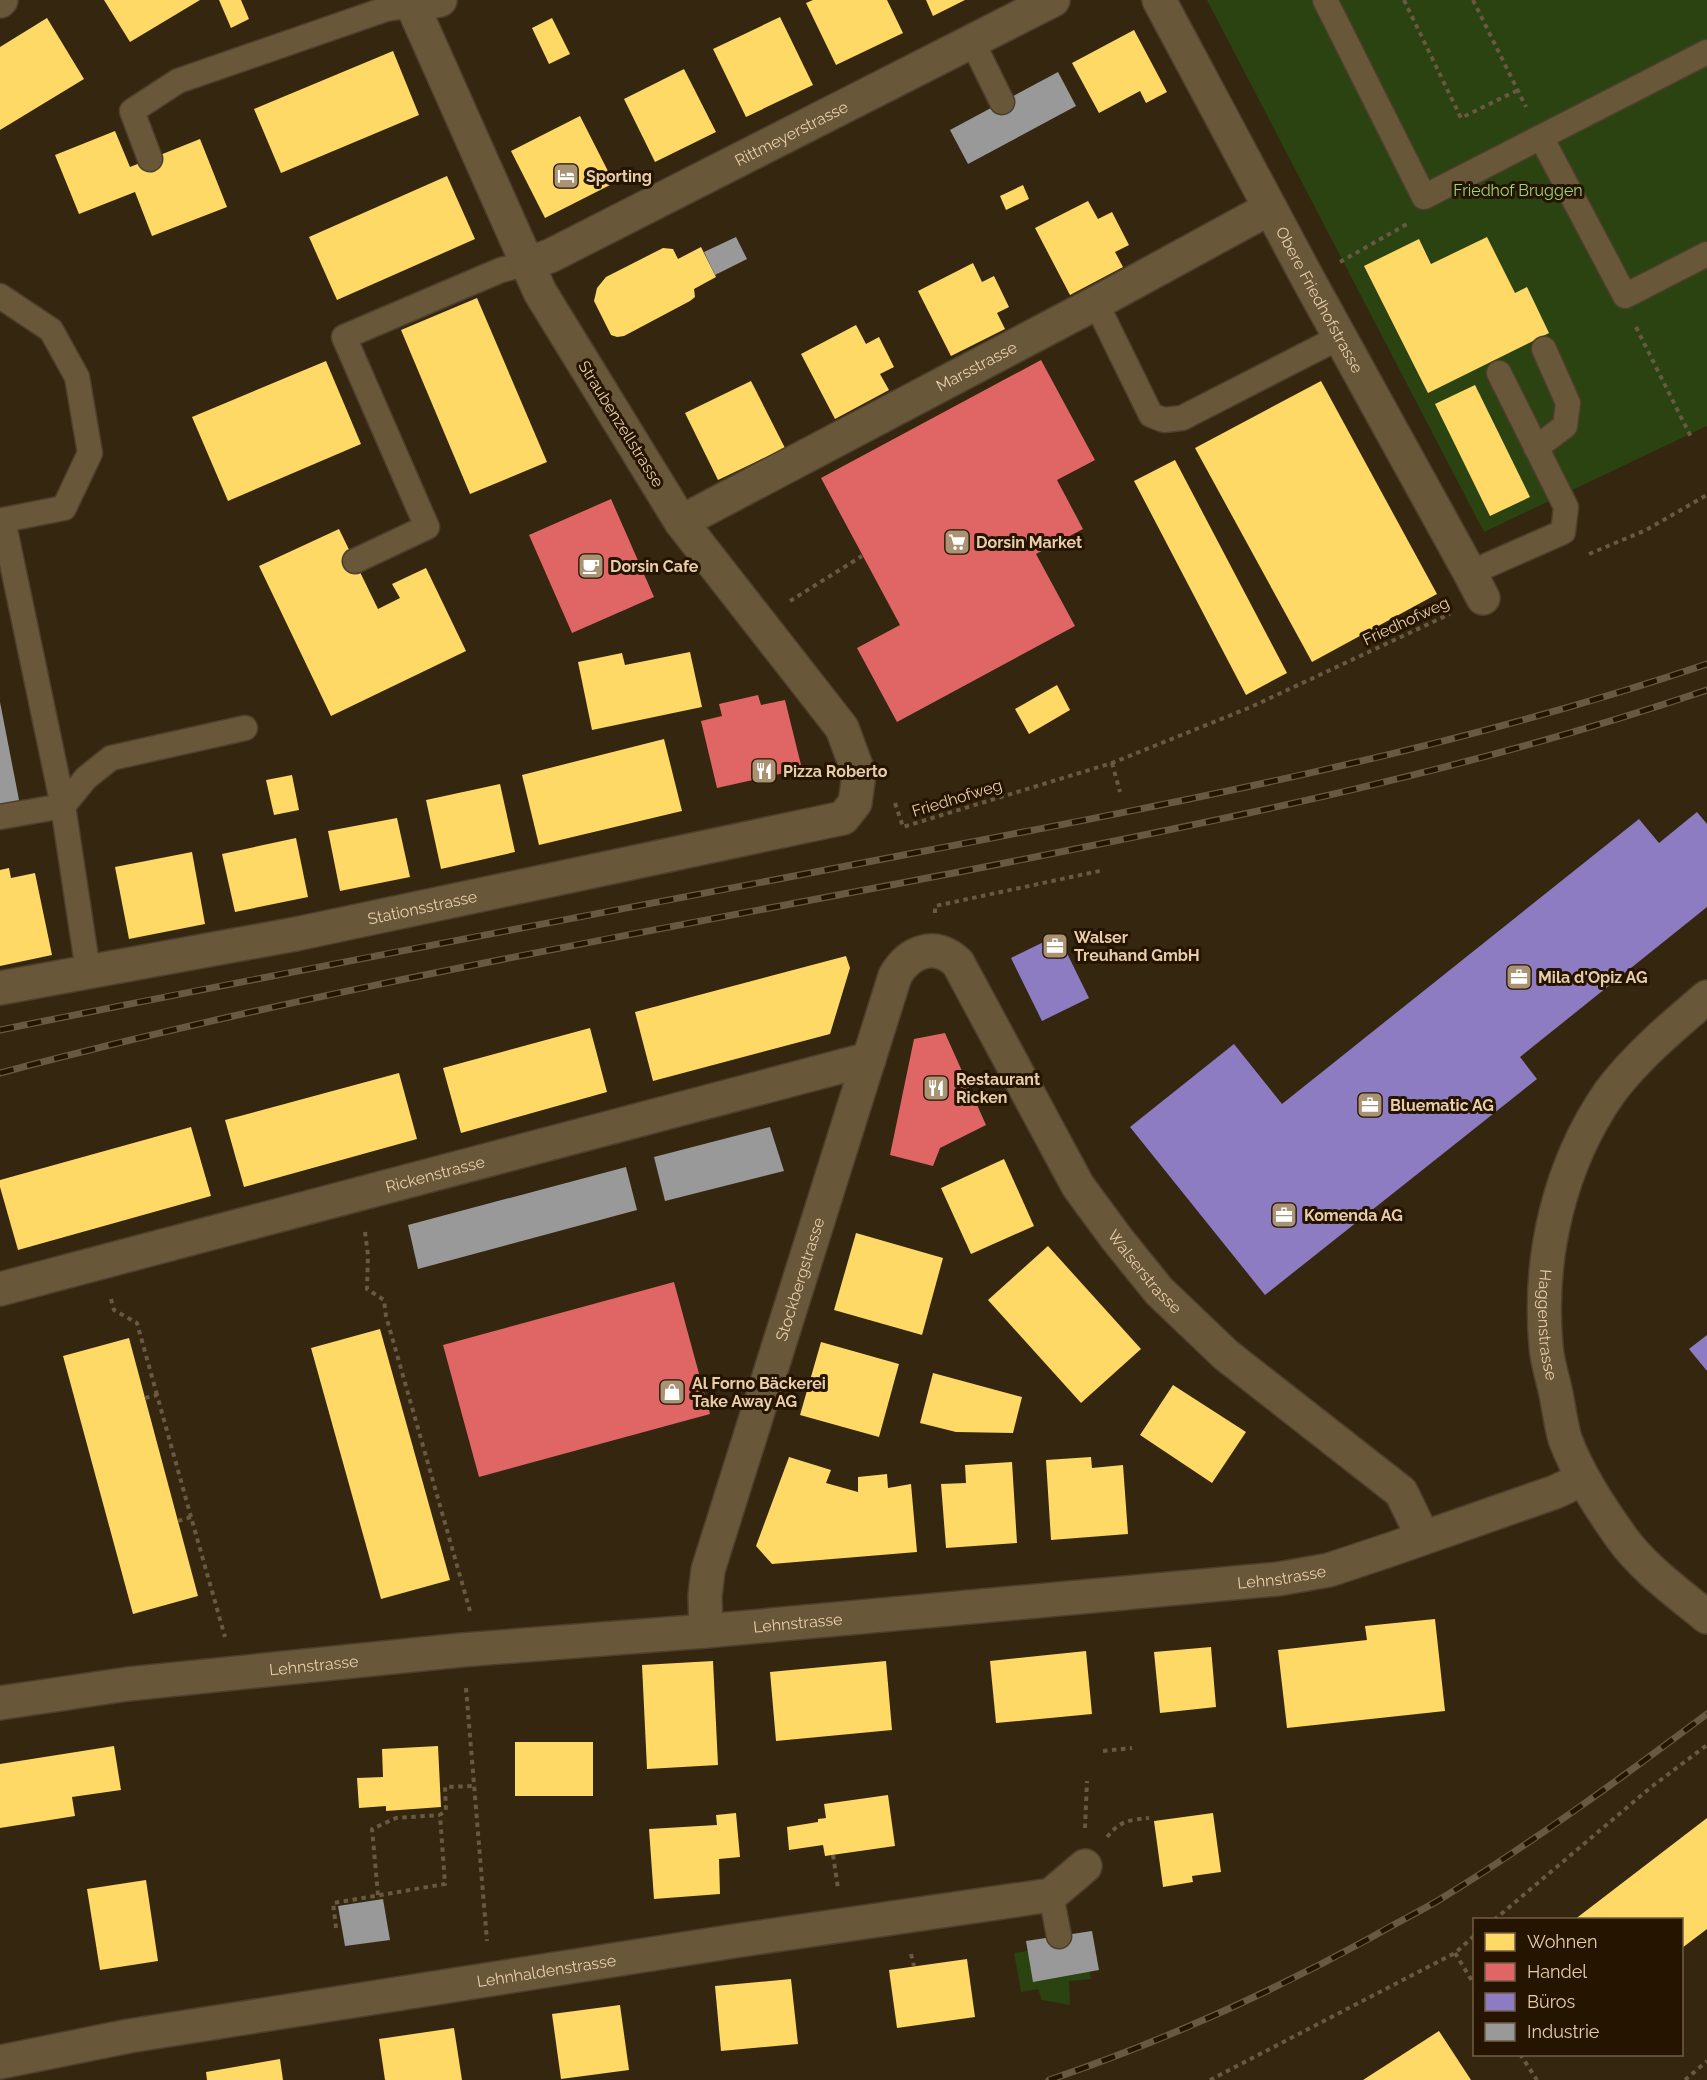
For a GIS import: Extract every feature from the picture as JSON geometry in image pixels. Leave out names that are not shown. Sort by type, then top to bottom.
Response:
[{"type":"street","name":"Rittmeyerstrasse","points":[[526,264],[550,256],[1053,0]]},
{"type":"street","name":"Obere Friedhofstrasse","points":[[1159,0],[1308,279],[1476,585]]},
{"type":"street","name":"Straubenzellstrasse","points":[[421,2],[526,264],[540,292],[681,522],[842,728],[859,774],[855,803],[843,818]]},
{"type":"street","name":"Marsstrasse","points":[[681,522],[1270,208]]},
{"type":"street","name":"Stationsstrasse","points":[[0,988],[296,934],[843,818]]},
{"type":"street","name":"Stockbergstrasse","points":[[706,1630],[705,1596],[708,1570],[895,976],[908,958],[919,953],[933,951]]},
{"type":"street","name":"Walserstrasse","points":[[933,951],[951,956],[958,963],[1078,1186],[1117,1239],[1160,1291],[1226,1355],[1401,1492],[1423,1537]]},
{"type":"street","name":"Haggenstrasse","points":[[1707,997],[1644,1054],[1611,1091],[1585,1133],[1556,1212],[1548,1246],[1544,1295],[1546,1348],[1565,1438],[1584,1479],[1622,1539],[1660,1579],[1707,1617]]},
{"type":"street","name":"Rickenstrasse","points":[[0,1289],[869,1059]]},
{"type":"street","name":"Lehnstrasse","points":[[0,1703],[128,1684],[462,1650],[1278,1579],[1329,1570],[1537,1498],[1584,1479]]},
{"type":"street","points":[[1051,1895],[1085,1866]]},
{"type":"street","name":"Lehnhaldenstrasse","points":[[0,2062],[129,2036],[741,1940],[1051,1895]]},
{"type":"lane","points":[[1325,0],[1424,197],[1707,52]]},
{"type":"lane","points":[[150,159],[132,111],[178,81],[386,9],[421,2]]},
{"type":"lane","points":[[972,42],[1002,102]]},
{"type":"lane","points":[[1541,137],[1625,296],[1707,254]]},
{"type":"lane","points":[[355,561],[427,527],[344,337],[501,270],[526,264]]},
{"type":"lane","points":[[0,296],[51,330],[77,377],[90,453],[64,508],[3,520],[63,806],[88,971]]},
{"type":"lane","points":[[1095,303],[1151,415],[1164,420],[1182,418],[1340,337]]},
{"type":"lane","points":[[1536,448],[1566,426],[1568,403],[1544,349]]},
{"type":"lane","points":[[1476,585],[1563,532],[1566,507],[1499,373]]},
{"type":"lane","points":[[0,818],[63,806],[86,778],[111,758],[245,728]]},
{"type":"lane","points":[[1051,1895],[1059,1936]]},
{"type":"path","points":[[1404,0],[1461,118],[1518,90]]},
{"type":"path","points":[[1473,0],[1541,137]]},
{"type":"path","points":[[1308,279],[1410,223],[1424,197]]},
{"type":"path","points":[[1625,296],[1628,312],[1692,439]]},
{"type":"path","points":[[1581,557],[1646,530],[1707,495]]},
{"type":"path","points":[[789,602],[862,556]]},
{"type":"path","name":"Friedhofweg","points":[[895,802],[903,827],[1112,763],[1251,707],[1476,585]]},
{"type":"path","points":[[1112,763],[1120,792]]},
{"type":"path","points":[[934,919],[935,906],[1104,870]]},
{"type":"path","points":[[368,1255],[367,1289],[384,1300],[386,1316],[467,1601]]},
{"type":"path","points":[[126,1317],[137,1323],[225,1639]]},
{"type":"path","points":[[145,1398],[157,1395]]},
{"type":"path","points":[[178,1521],[191,1518]]},
{"type":"path","points":[[465,1680],[485,1917]]},
{"type":"path","points":[[1496,1918],[1650,1788],[1707,1744]]},
{"type":"path","points":[[1103,1751],[1132,1748]]},
{"type":"path","points":[[1085,1818],[1088,1781]]},
{"type":"path","points":[[378,1895],[372,1829],[396,1818],[440,1815],[446,1810],[445,1787],[475,1786]]},
{"type":"path","points":[[336,1928],[333,1903],[445,1884],[440,1815]]},
{"type":"path","points":[[833,1855],[839,1896]]},
{"type":"path","points":[[1210,2080],[1455,1953],[1473,1937]]},
{"type":"path","points":[[1455,1953],[1473,1982]]},
{"type":"path","points":[[1521,2056],[1537,2080]]},
{"type":"path","points":[[1685,2080],[1707,2061]]},
{"type":"green space","name":"Friedhof Bruggen","points":[[1207,0],[1707,0],[1707,426],[1484,532]]},
{"type":"green space","points":[[1084,1942],[1091,1979],[1069,1981],[1070,2005],[1042,2000],[1038,1989],[1021,1992],[1014,1953]]},
{"type":"building: Wohnen","points":[[104,0],[200,0],[130,42]]},
{"type":"building: Wohnen","points":[[219,0],[241,0],[249,19],[231,28]]},
{"type":"building: Wohnen","points":[[813,0],[887,0],[903,33],[836,65],[806,3]]},
{"type":"building: Wohnen","points":[[926,0],[965,0],[933,16]]},
{"type":"building: Wohnen","points":[[780,17],[813,85],[746,117],[713,49]]},
{"type":"building: Wohnen","points":[[47,18],[84,79],[0,130],[0,47]]},
{"type":"building: Wohnen","points":[[552,18],[570,54],[549,64],[532,28]]},
{"type":"building: Wohnen","points":[[1134,30],[1167,92],[1146,103],[1140,91],[1099,113],[1072,63]]},
{"type":"building: Wohnen","points":[[393,51],[419,115],[281,173],[254,109]]},
{"type":"building: Wohnen","points":[[684,69],[716,132],[655,162],[624,99]]},
{"type":"building: Wohnen","points":[[580,116],[614,183],[545,218],[511,151]]},
{"type":"building: Wohnen","points":[[115,131],[130,167],[200,139],[227,207],[152,236],[135,192],[79,214],[55,155]]},
{"type":"building: Wohnen","points":[[447,176],[475,239],[337,300],[309,237]]},
{"type":"building: Wohnen","points":[[1023,185],[1029,199],[1006,210],[1000,196]]},
{"type":"building: Wohnen","points":[[1088,201],[1098,219],[1112,212],[1129,245],[1115,252],[1123,267],[1070,295],[1035,228]]},
{"type":"building: Wohnen","points":[[1487,237],[1515,293],[1527,287],[1549,333],[1428,393],[1364,266],[1419,239],[1431,264]]},
{"type":"building: Wohnen","points":[[701,247],[716,277],[694,289],[695,297],[690,301],[624,336],[611,335],[594,301],[597,288],[606,277],[663,248],[673,249],[678,259]]},
{"type":"building: Wohnen","points":[[973,263],[982,282],[994,276],[1009,307],[997,313],[1005,329],[951,356],[918,291]]},
{"type":"building: Wohnen","points":[[477,298],[547,462],[470,494],[401,330]]},
{"type":"building: Wohnen","points":[[856,325],[866,344],[879,337],[894,367],[880,374],[889,390],[835,419],[801,354]]},
{"type":"building: Wohnen","points":[[326,361],[361,444],[228,501],[192,417]]},
{"type":"building: Wohnen","points":[[751,381],[785,448],[718,480],[685,413]]},
{"type":"building: Wohnen","points":[[1321,381],[1437,594],[1312,662],[1195,448]]},
{"type":"building: Wohnen","points":[[1475,385],[1530,497],[1490,516],[1435,404]]},
{"type":"building: Wohnen","points":[[1175,460],[1287,673],[1246,695],[1134,481]]},
{"type":"building: Wohnen","points":[[339,529],[378,609],[400,598],[392,584],[426,568],[466,651],[331,716],[259,566]]},
{"type":"building: Wohnen","points":[[690,652],[702,707],[592,730],[578,662],[622,653],[625,665]]},
{"type":"building: Wohnen","points":[[1057,685],[1070,710],[1029,734],[1015,709]]},
{"type":"building: Wohnen","points":[[664,739],[682,811],[539,845],[522,775]]},
{"type":"building: Wohnen","points":[[292,775],[299,810],[274,815],[266,780]]},
{"type":"building: Wohnen","points":[[500,784],[515,852],[441,869],[426,800]]},
{"type":"building: Wohnen","points":[[397,818],[410,877],[340,891],[328,831]]},
{"type":"building: Wohnen","points":[[296,838],[308,897],[235,912],[222,854]]},
{"type":"building: Wohnen","points":[[192,852],[205,924],[129,939],[115,867]]},
{"type":"building: Wohnen","points":[[9,868],[11,878],[35,873],[52,955],[0,966],[0,870]]},
{"type":"building: Wohnen","points":[[846,956],[850,968],[830,1034],[653,1081],[635,1012]]},
{"type":"building: Wohnen","points":[[590,1028],[607,1092],[461,1133],[443,1068]]},
{"type":"building: Wohnen","points":[[399,1073],[417,1139],[244,1187],[225,1120]]},
{"type":"building: Wohnen","points":[[191,1127],[211,1196],[18,1250],[0,1180]]},
{"type":"building: Wohnen","points":[[1004,1159],[1034,1226],[971,1254],[941,1188]]},
{"type":"building: Wohnen","points":[[856,1233],[943,1258],[922,1335],[834,1310]]},
{"type":"building: Wohnen","points":[[1048,1246],[1141,1349],[1081,1403],[988,1300]]},
{"type":"building: Wohnen","points":[[380,1329],[450,1580],[381,1599],[311,1348]]},
{"type":"building: Wohnen","points":[[129,1338],[198,1596],[133,1614],[63,1356]]},
{"type":"building: Wohnen","points":[[821,1342],[899,1364],[879,1437],[800,1415]]},
{"type":"building: Wohnen","points":[[933,1373],[1022,1397],[1013,1433],[956,1432],[920,1423]]},
{"type":"building: Wohnen","points":[[1173,1385],[1246,1432],[1212,1483],[1140,1435]]},
{"type":"building: Wohnen","points":[[789,1457],[831,1470],[826,1483],[858,1492],[858,1477],[887,1474],[888,1488],[911,1484],[917,1552],[772,1564],[756,1546]]},
{"type":"building: Wohnen","points":[[1091,1457],[1092,1468],[1123,1465],[1128,1534],[1051,1540],[1046,1460]]},
{"type":"building: Wohnen","points":[[1012,1462],[1017,1543],[946,1548],[941,1484],[966,1483],[965,1465]]},
{"type":"building: Wohnen","points":[[1435,1619],[1445,1711],[1287,1728],[1278,1650],[1367,1640],[1365,1626]]},
{"type":"building: Wohnen","points":[[1211,1647],[1216,1707],[1160,1713],[1154,1652]]},
{"type":"building: Wohnen","points":[[1086,1651],[1092,1714],[996,1723],[990,1661]]},
{"type":"building: Wohnen","points":[[713,1661],[718,1765],[647,1769],[642,1665]]},
{"type":"building: Wohnen","points":[[886,1661],[892,1730],[776,1741],[770,1672]]},
{"type":"building: Wohnen","points":[[515,1742],[593,1742],[593,1796],[515,1796]]},
{"type":"building: Wohnen","points":[[114,1746],[121,1790],[72,1797],[75,1816],[0,1828],[0,1764]]},
{"type":"building: Wohnen","points":[[438,1746],[441,1807],[386,1811],[386,1806],[359,1808],[357,1778],[383,1777],[382,1749]]},
{"type":"building: Wohnen","points":[[888,1795],[895,1846],[825,1856],[823,1845],[789,1850],[787,1827],[818,1822],[818,1819],[826,1818],[824,1804]]},
{"type":"building: Wohnen","points":[[736,1813],[740,1857],[719,1859],[720,1894],[654,1899],[649,1829],[717,1825],[716,1815]]},
{"type":"building: Wohnen","points":[[1213,1813],[1221,1872],[1192,1876],[1193,1882],[1163,1887],[1154,1821]]},
{"type":"building: Wohnen","points":[[1707,1818],[1707,1929],[1683,1947],[1683,1918],[1577,1918]]},
{"type":"building: Wohnen","points":[[146,1880],[158,1961],[100,1970],[87,1889]]},
{"type":"building: Wohnen","points":[[967,1959],[975,2017],[897,2028],[889,1970]]},
{"type":"building: Wohnen","points":[[791,1979],[798,2044],[721,2051],[715,1986]]},
{"type":"building: Wohnen","points":[[620,2005],[629,2070],[561,2079],[552,2014]]},
{"type":"building: Wohnen","points":[[454,2028],[462,2080],[385,2080],[379,2039]]},
{"type":"building: Wohnen","points":[[1439,2031],[1471,2080],[1363,2080]]},
{"type":"building: Wohnen","points":[[280,2059],[283,2080],[207,2080],[206,2072]]},
{"type":"building: Handel","name":"Dorsin Market","points":[[1041,360],[1095,460],[1057,480],[1083,529],[1036,554],[1075,626],[897,722],[857,648],[900,625],[821,478]]},
{"type":"building: Handel","name":"Dorsin Cafe","points":[[611,499],[654,597],[572,633],[529,535]]},
{"type":"building: Handel","points":[[758,695],[761,705],[785,700],[802,769],[717,788],[701,721],[722,716],[719,704]]},
{"type":"building: Handel","points":[[945,1033],[986,1125],[940,1148],[933,1166],[890,1155],[914,1039]]},
{"type":"building: Handel","points":[[674,1282],[710,1414],[479,1477],[443,1345]]},
{"type":"building: Büros","points":[[1697,812],[1707,824],[1707,907],[1520,1057],[1537,1079],[1265,1295],[1130,1127],[1234,1044],[1282,1104],[1639,819],[1659,843]]},
{"type":"building: Büros","points":[[1058,935],[1089,998],[1042,1021],[1011,958]]},
{"type":"building: Büros","points":[[1707,1335],[1707,1371],[1689,1349]]},
{"type":"building: Industrie","points":[[1058,72],[1076,106],[968,164],[950,130]]},
{"type":"building: Industrie","points":[[736,237],[747,259],[715,275],[704,252]]},
{"type":"building: Industrie","points":[[0,702],[20,805],[0,809]]},
{"type":"building: Industrie","points":[[770,1127],[784,1171],[665,1201],[654,1157]]},
{"type":"building: Industrie","points":[[626,1167],[637,1210],[418,1269],[408,1225]]},
{"type":"building: Industrie","points":[[383,1899],[390,1940],[345,1946],[338,1906]]},
{"type":"building: Industrie","points":[[1092,1931],[1099,1970],[1033,1982],[1026,1941]]},
{"type":"railway","points":[[0,1030],[1214,794],[1413,749],[1512,723],[1707,664]]},
{"type":"railway","points":[[0,1073],[119,1043],[359,989],[601,940],[1058,853],[1245,814],[1524,746],[1707,690]]},
{"type":"railway","points":[[1049,2080],[1132,2050],[1214,2016],[1333,1958],[1431,1905],[1542,1833],[1707,1714]]},
{"type":"place","name":"Sporting","points":[[566,176]]},
{"type":"place","name":"Dorsin Market","points":[[957,542]]},
{"type":"place","name":"Dorsin Cafe","points":[[591,566]]},
{"type":"place","name":"Pizza Roberto","points":[[764,771]]},
{"type":"place","name":"Walser Treuhand GmbH","points":[[1055,946]]},
{"type":"place","name":"Mila d'Opiz AG","points":[[1519,977]]},
{"type":"place","name":"Restaurant Ricken","points":[[936,1088]]},
{"type":"place","name":"Bluematic AG","points":[[1370,1105]]},
{"type":"place","name":"Komenda AG","points":[[1284,1215]]},
{"type":"place","name":"Al Forno Bäckerei Take Away AG","points":[[672,1392]]}]
